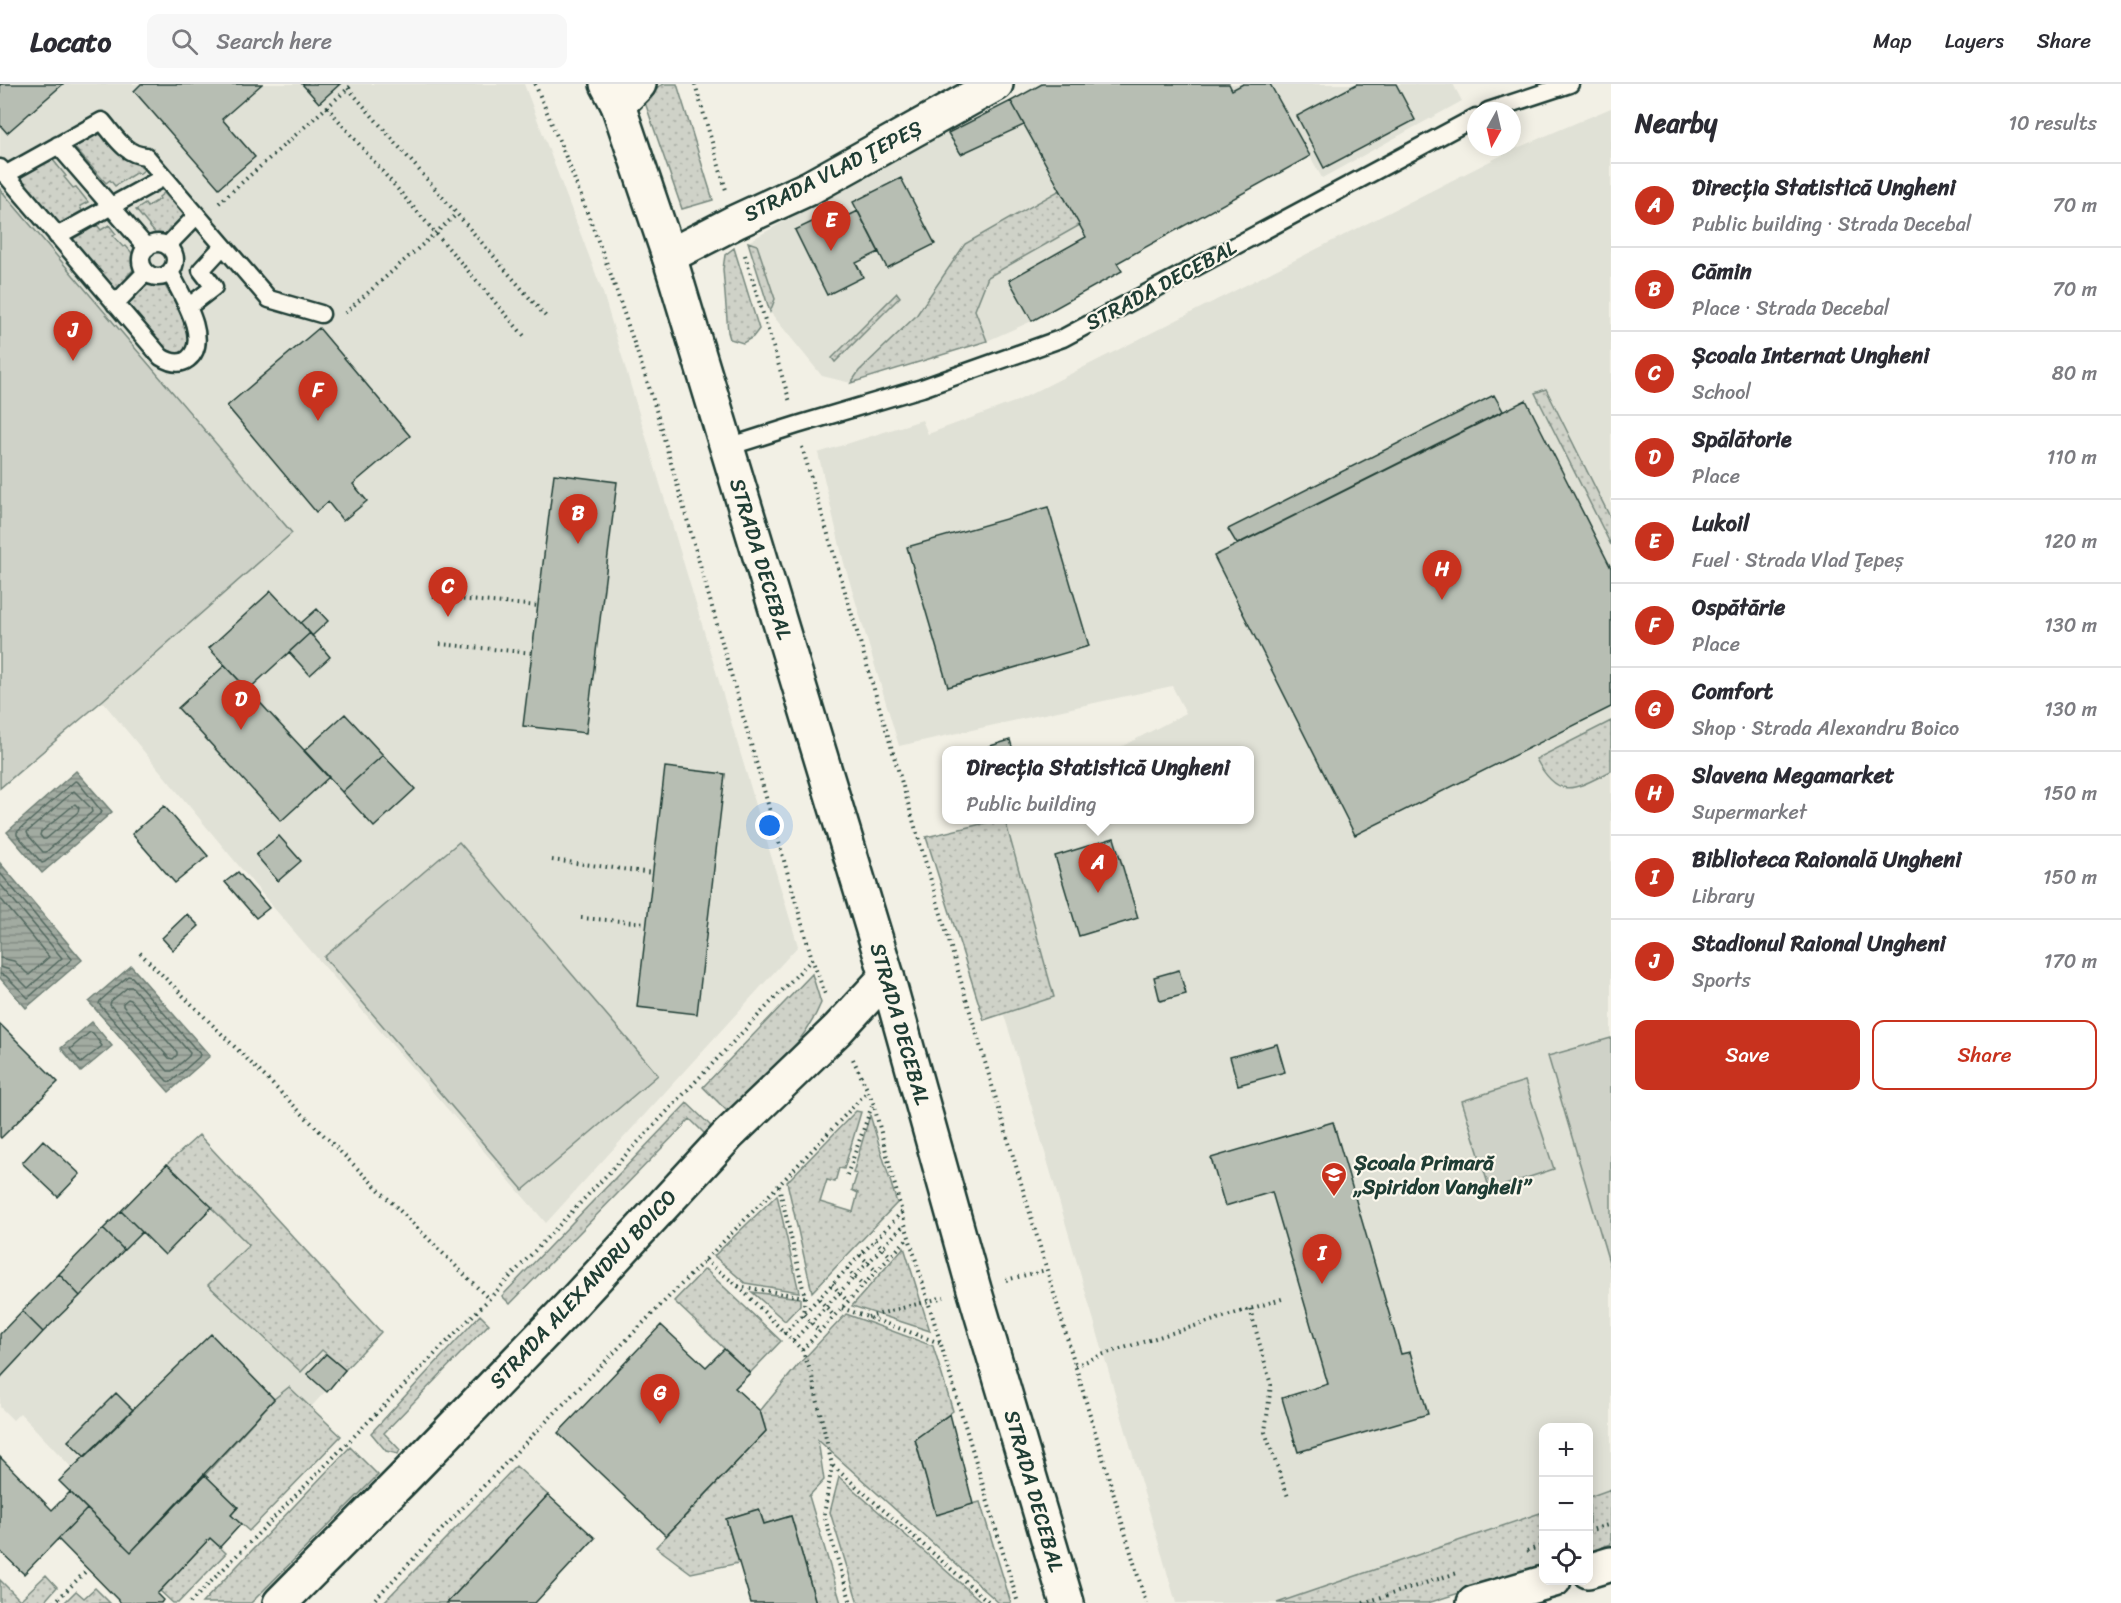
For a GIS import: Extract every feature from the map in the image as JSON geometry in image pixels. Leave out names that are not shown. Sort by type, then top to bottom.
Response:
[{"type":"main road","name":"STRADA VLAD ŢEPEȘ","points":[[669,256],[809,188],[996,84]]},
{"type":"main road","name":"STRADA DECEBAL","points":[[622,91],[669,256],[887,976],[974,1289],[1067,1603]]},
{"type":"main road","name":"STRADA ALEXANDRU BOICO","points":[[280,1603],[571,1305],[728,1135],[838,1029],[887,976]]},
{"type":"main road","points":[[1474,1603],[1539,1585]]},
{"type":"lane","points":[[1515,102],[1570,84]]},
{"type":"lane","points":[[170,272],[188,307],[197,341],[195,351],[182,363],[170,362],[161,357],[3,171],[102,121],[128,151],[135,155],[146,156],[269,299],[321,314]]},
{"type":"lane","name":"STRADA DECEBAL","points":[[728,447],[797,424],[922,388],[1063,338],[1467,122]]},
{"type":"lane","points":[[58,145],[147,248]]},
{"type":"lane","points":[[57,236],[164,177]]},
{"type":"lane","points":[[167,246],[197,215]]},
{"type":"lane","points":[[161,244],[167,246],[175,259],[170,272],[158,277],[146,272],[141,259],[147,248],[161,244]]},
{"type":"lane","points":[[188,307],[214,287],[201,270],[223,246]]},
{"type":"lane","points":[[115,303],[146,272]]},
{"type":"path","points":[[216,205],[353,84]]},
{"type":"path","points":[[535,84],[568,162],[611,275],[652,396],[812,959],[838,1029],[873,1102],[905,1224],[1018,1603]]},
{"type":"path","points":[[695,84],[1146,1603]]},
{"type":"path","points":[[348,88],[547,318]]},
{"type":"path","points":[[327,107],[525,338]]},
{"type":"path","points":[[341,317],[457,214]]},
{"type":"path","points":[[433,597],[538,606]]},
{"type":"path","points":[[440,644],[532,653]]},
{"type":"path","points":[[552,860],[653,873]]},
{"type":"path","points":[[581,918],[647,923]]},
{"type":"path","points":[[140,953],[489,1299]]},
{"type":"path","points":[[190,1603],[489,1299],[812,959]]},
{"type":"path","points":[[373,1602],[868,1091]]},
{"type":"path","points":[[848,1175],[873,1102]]},
{"type":"path","points":[[778,1185],[805,1297],[803,1314]]},
{"type":"path","points":[[784,1334],[902,1212]]},
{"type":"path","points":[[793,1341],[905,1224]]},
{"type":"path","points":[[802,1350],[909,1237]]},
{"type":"path","points":[[875,1240],[891,1257]]},
{"type":"path","points":[[860,1255],[876,1271]]},
{"type":"path","points":[[705,1260],[738,1286],[802,1350],[811,1372],[832,1465],[824,1515],[851,1603]]},
{"type":"path","points":[[847,1269],[863,1286]]},
{"type":"path","points":[[832,1284],[848,1302]]},
{"type":"path","points":[[738,1286],[805,1297]]},
{"type":"path","points":[[1075,1366],[1104,1354],[1285,1298]]},
{"type":"path","points":[[818,1299],[834,1316]]},
{"type":"path","points":[[842,1308],[940,1343]]},
{"type":"path","points":[[1250,1309],[1271,1385],[1265,1432],[1288,1497]]},
{"type":"path","points":[[803,1314],[820,1332]]},
{"type":"path","points":[[832,1465],[990,1603]]},
{"type":"path","points":[[1593,1529],[1611,1524]]},
{"type":"path","points":[[1521,1553],[1539,1547]]},
{"type":"path","points":[[54,1603],[88,1569]]},
{"type":"path","points":[[1363,1603],[1464,1571]]},
{"type":"shaded area","points":[[0,84],[524,84],[603,293],[798,946],[546,1223],[273,907],[102,701],[292,533],[0,189]]},
{"type":"shaded area","points":[[664,84],[677,84],[713,200],[682,209],[642,94]]},
{"type":"shaded area","points":[[1042,84],[1453,84],[1462,101],[1322,178],[1310,156],[1117,263],[1032,321],[987,341],[974,310],[851,383],[822,376],[770,312],[773,308],[748,242],[844,187]]},
{"type":"shaded area","points":[[1611,108],[1611,1489],[1593,1496],[1593,1423],[1539,1423],[1539,1513],[1277,1603],[1176,1603],[1016,1053],[946,833],[982,824],[1254,824],[1254,746],[1123,746],[1186,713],[1172,686],[899,746],[844,563],[818,453],[922,420],[928,434],[1017,401],[1500,156],[1521,156],[1521,146]]},
{"type":"shaded area","points":[[98,128],[144,170],[115,186],[110,180],[106,183],[72,145]]},
{"type":"shaded area","points":[[44,159],[46,163],[53,160],[73,188],[76,187],[88,202],[80,206],[82,211],[57,225],[16,174]]},
{"type":"shaded area","points":[[0,189],[292,533],[0,788]]},
{"type":"shaded area","points":[[1060,190],[1080,225],[988,277],[975,310],[987,341],[851,383],[859,371],[916,316],[965,244]]},
{"type":"shaded area","points":[[164,193],[170,200],[174,196],[186,215],[174,230],[170,227],[165,234],[155,233],[136,210],[145,204],[147,207],[160,199],[159,197]]},
{"type":"shaded area","points":[[97,225],[101,230],[109,225],[116,234],[113,236],[132,253],[133,270],[127,276],[130,280],[116,293],[71,240]]},
{"type":"shaded area","points":[[748,242],[757,245],[775,299],[770,312]]},
{"type":"shaded area","points":[[734,248],[759,329],[753,337],[743,343],[730,339],[728,332],[723,269],[725,255]]},
{"type":"shaded area","points":[[149,284],[165,286],[169,293],[174,292],[189,322],[191,343],[183,353],[170,355],[123,306],[138,287],[142,290]]},
{"type":"shaded area","points":[[897,293],[900,297],[835,362],[832,358]]},
{"type":"shaded area","points":[[1546,389],[1611,519],[1611,545],[1535,393]]},
{"type":"shaded area","points":[[1611,721],[1611,771],[1587,783],[1569,788],[1552,782],[1536,759]]},
{"type":"shaded area","points":[[981,824],[1006,824],[1054,997],[984,1020],[926,837]]},
{"type":"shaded area","points":[[459,842],[658,1075],[523,1190],[324,957]]},
{"type":"shaded area","points":[[812,974],[821,1003],[813,1019],[781,1062],[729,1113],[703,1087]]},
{"type":"shaded area","points":[[1611,1038],[1611,1269],[1548,1056]]},
{"type":"shaded area","points":[[1525,1081],[1554,1169],[1490,1190],[1462,1101]]},
{"type":"shaded area","points":[[687,1103],[710,1125],[711,1131],[708,1137],[690,1119],[510,1304],[502,1296]]},
{"type":"shaded area","points":[[856,1111],[861,1112],[844,1169],[839,1168],[835,1182],[827,1180],[820,1202],[853,1212],[858,1193],[852,1190],[857,1174],[853,1173],[870,1115],[897,1203],[812,1292],[787,1182]]},
{"type":"shaded area","points":[[199,1135],[381,1332],[310,1408],[288,1387],[205,1475],[238,1507],[231,1515],[241,1524],[220,1547],[211,1538],[157,1593],[163,1600],[161,1603],[121,1603],[58,1539],[87,1509],[59,1481],[72,1468],[20,1413],[13,1420],[0,1407],[0,1334],[167,1164]]},
{"type":"shaded area","points":[[199,1135],[381,1332],[345,1370],[322,1350],[301,1372],[208,1285],[249,1245],[167,1164]]},
{"type":"shaded area","points":[[777,1195],[799,1292],[745,1283],[714,1256]]},
{"type":"shaded area","points":[[904,1247],[930,1331],[852,1306]]},
{"type":"shaded area","points":[[705,1269],[781,1341],[750,1373],[674,1301]]},
{"type":"shaded area","points":[[752,1292],[800,1298],[800,1305],[785,1321]]},
{"type":"shaded area","points":[[846,1314],[933,1346],[953,1411],[915,1439],[936,1514],[980,1502],[1011,1603],[999,1603],[818,1440],[824,1480],[809,1496],[841,1603],[816,1603],[791,1516],[764,1524],[759,1509],[726,1519],[739,1563],[691,1573],[656,1547],[766,1431],[760,1411],[798,1365]]},
{"type":"shaded area","points":[[480,1315],[489,1324],[384,1433],[400,1450],[398,1454],[386,1451],[371,1433]]},
{"type":"shaded area","points":[[289,1387],[341,1436],[249,1531],[231,1515],[238,1507],[205,1475],[274,1399]]},
{"type":"shaded area","points":[[350,1447],[378,1475],[251,1603],[202,1603]]},
{"type":"shaded area","points":[[516,1466],[548,1495],[447,1603],[383,1603]]},
{"type":"shaded area","points":[[839,1477],[983,1603],[858,1603],[830,1512]]},
{"type":"shaded area","points":[[1611,1489],[1611,1544],[1593,1551],[1593,1531],[1593,1496]]},
{"type":"shaded area","points":[[1539,1513],[1539,1567],[1428,1603],[1277,1603]]},
{"type":"shaded area","points":[[210,1538],[226,1553],[178,1603],[173,1603],[160,1591]]},
{"type":"shaded area","points":[[46,1575],[57,1587],[43,1603],[0,1603],[0,1580],[20,1600]]},
{"type":"shaded area","points":[[95,1588],[110,1603],[64,1603],[76,1591],[84,1598]]},
{"type":"water","points":[[76,771],[112,812],[42,873],[7,832]]},
{"type":"water","points":[[0,863],[82,960],[26,1008],[0,978]]},
{"type":"water","points":[[131,966],[210,1056],[169,1092],[89,1002]]},
{"type":"water","points":[[92,1022],[112,1046],[81,1072],[61,1048]]},
{"type":"building","points":[[0,84],[63,84],[7,133],[0,125]]},
{"type":"building","points":[[141,84],[262,84],[222,119],[255,157],[219,188],[134,91]]},
{"type":"building","points":[[302,84],[340,84],[319,103]]},
{"type":"building","points":[[1042,84],[1229,84],[1232,90],[1243,84],[1270,84],[1310,156],[1117,263],[1122,271],[1032,321],[1009,280],[1086,237],[1011,101]]},
{"type":"building","points":[[1357,84],[1396,84],[1415,120],[1324,168],[1297,116]]},
{"type":"building","points":[[1011,101],[1024,125],[961,154],[948,133]]},
{"type":"building","points":[[901,178],[935,244],[887,268],[853,202]]},
{"type":"building","points":[[858,211],[879,252],[856,263],[863,277],[827,295],[795,230],[831,213],[836,222]]},
{"type":"building","points":[[319,328],[410,436],[353,484],[367,501],[343,521],[328,502],[316,512],[227,406]]},
{"type":"building","points":[[1494,395],[1503,411],[1237,544],[1228,529]]},
{"type":"building","points":[[1526,400],[1611,568],[1611,707],[1355,835],[1214,556]]},
{"type":"building","points":[[554,474],[617,482],[586,733],[523,726]]},
{"type":"building","points":[[1048,507],[1089,646],[948,687],[907,547]]},
{"type":"building","points":[[271,591],[310,633],[248,690],[209,648]]},
{"type":"building","points":[[317,609],[328,621],[312,636],[301,623]]},
{"type":"building","points":[[310,633],[330,657],[310,675],[289,652]]},
{"type":"building","points":[[225,665],[329,777],[281,821],[178,708]]},
{"type":"building","points":[[345,714],[383,755],[342,792],[304,751]]},
{"type":"building","points":[[1010,740],[1012,746],[990,746]]},
{"type":"building","points":[[383,755],[415,789],[374,827],[342,792]]},
{"type":"building","points":[[665,767],[725,774],[697,1014],[637,1007]]},
{"type":"building","points":[[164,806],[208,856],[175,883],[132,834]]},
{"type":"building","points":[[279,836],[301,861],[278,881],[256,855]]},
{"type":"building","points":[[1114,838],[1138,918],[1079,936],[1055,856]]},
{"type":"building","points":[[238,872],[269,908],[256,918],[225,882]]},
{"type":"building","points":[[187,914],[199,926],[173,950],[162,938]]},
{"type":"building","points":[[1179,970],[1186,994],[1160,1001],[1154,977]]},
{"type":"building","points":[[0,1024],[58,1082],[1,1138],[0,1137]]},
{"type":"building","points":[[1277,1044],[1285,1072],[1238,1085],[1230,1057]]},
{"type":"building","points":[[1333,1122],[1401,1354],[1410,1352],[1428,1414],[1298,1452],[1282,1398],[1328,1384],[1272,1192],[1225,1206],[1211,1158]]},
{"type":"building","points":[[43,1140],[80,1174],[58,1197],[22,1163]]},
{"type":"building","points":[[167,1164],[212,1207],[165,1255],[121,1211]]},
{"type":"building","points":[[121,1211],[142,1232],[124,1250],[103,1229]]},
{"type":"building","points":[[103,1229],[124,1250],[80,1296],[59,1274]]},
{"type":"building","points":[[59,1274],[80,1296],[43,1332],[22,1311]]},
{"type":"building","points":[[22,1311],[43,1332],[0,1378],[0,1334]]},
{"type":"building","points":[[661,1325],[706,1367],[724,1349],[750,1373],[735,1388],[760,1411],[766,1431],[666,1536],[558,1433]]},
{"type":"building","points":[[211,1334],[274,1399],[131,1552],[59,1481]]},
{"type":"building","points":[[326,1354],[345,1370],[327,1392],[307,1374]]},
{"type":"building","points":[[116,1393],[133,1410],[85,1457],[68,1441]]},
{"type":"building","points":[[950,1414],[973,1504],[936,1515],[915,1439]]},
{"type":"building","points":[[0,1457],[52,1510],[70,1492],[87,1509],[24,1574],[0,1551]]},
{"type":"building","points":[[205,1475],[238,1507],[231,1515],[241,1524],[220,1547],[210,1538],[157,1594],[163,1600],[161,1603],[121,1603],[58,1539],[87,1509],[131,1552]]},
{"type":"building","points":[[548,1495],[595,1538],[535,1603],[447,1603]]},
{"type":"building","points":[[759,1509],[764,1524],[791,1516],[816,1603],[751,1603],[726,1519]]},
{"type":"place","name":"Lukoil","points":[[831,251]]},
{"type":"place","name":"Stadionul Raional Ungheni","points":[[73,361]]},
{"type":"place","name":"Ospătărie","points":[[318,421]]},
{"type":"place","name":"Cămin","points":[[578,544]]},
{"type":"place","name":"Slavena Megamarket","points":[[1442,600]]},
{"type":"place","name":"Școala Internat Ungheni","points":[[448,617]]},
{"type":"place","name":"Spălătorie","points":[[241,730]]},
{"type":"place","name":"Direcția Statistică Ungheni","points":[[1098,893]]},
{"type":"place","name":"Școala Primară „Spiridon Vangheli”","points":[[1334,1198]]},
{"type":"place","name":"Biblioteca Raională Ungheni","points":[[1322,1284]]},
{"type":"place","name":"Comfort","points":[[660,1424]]}]
